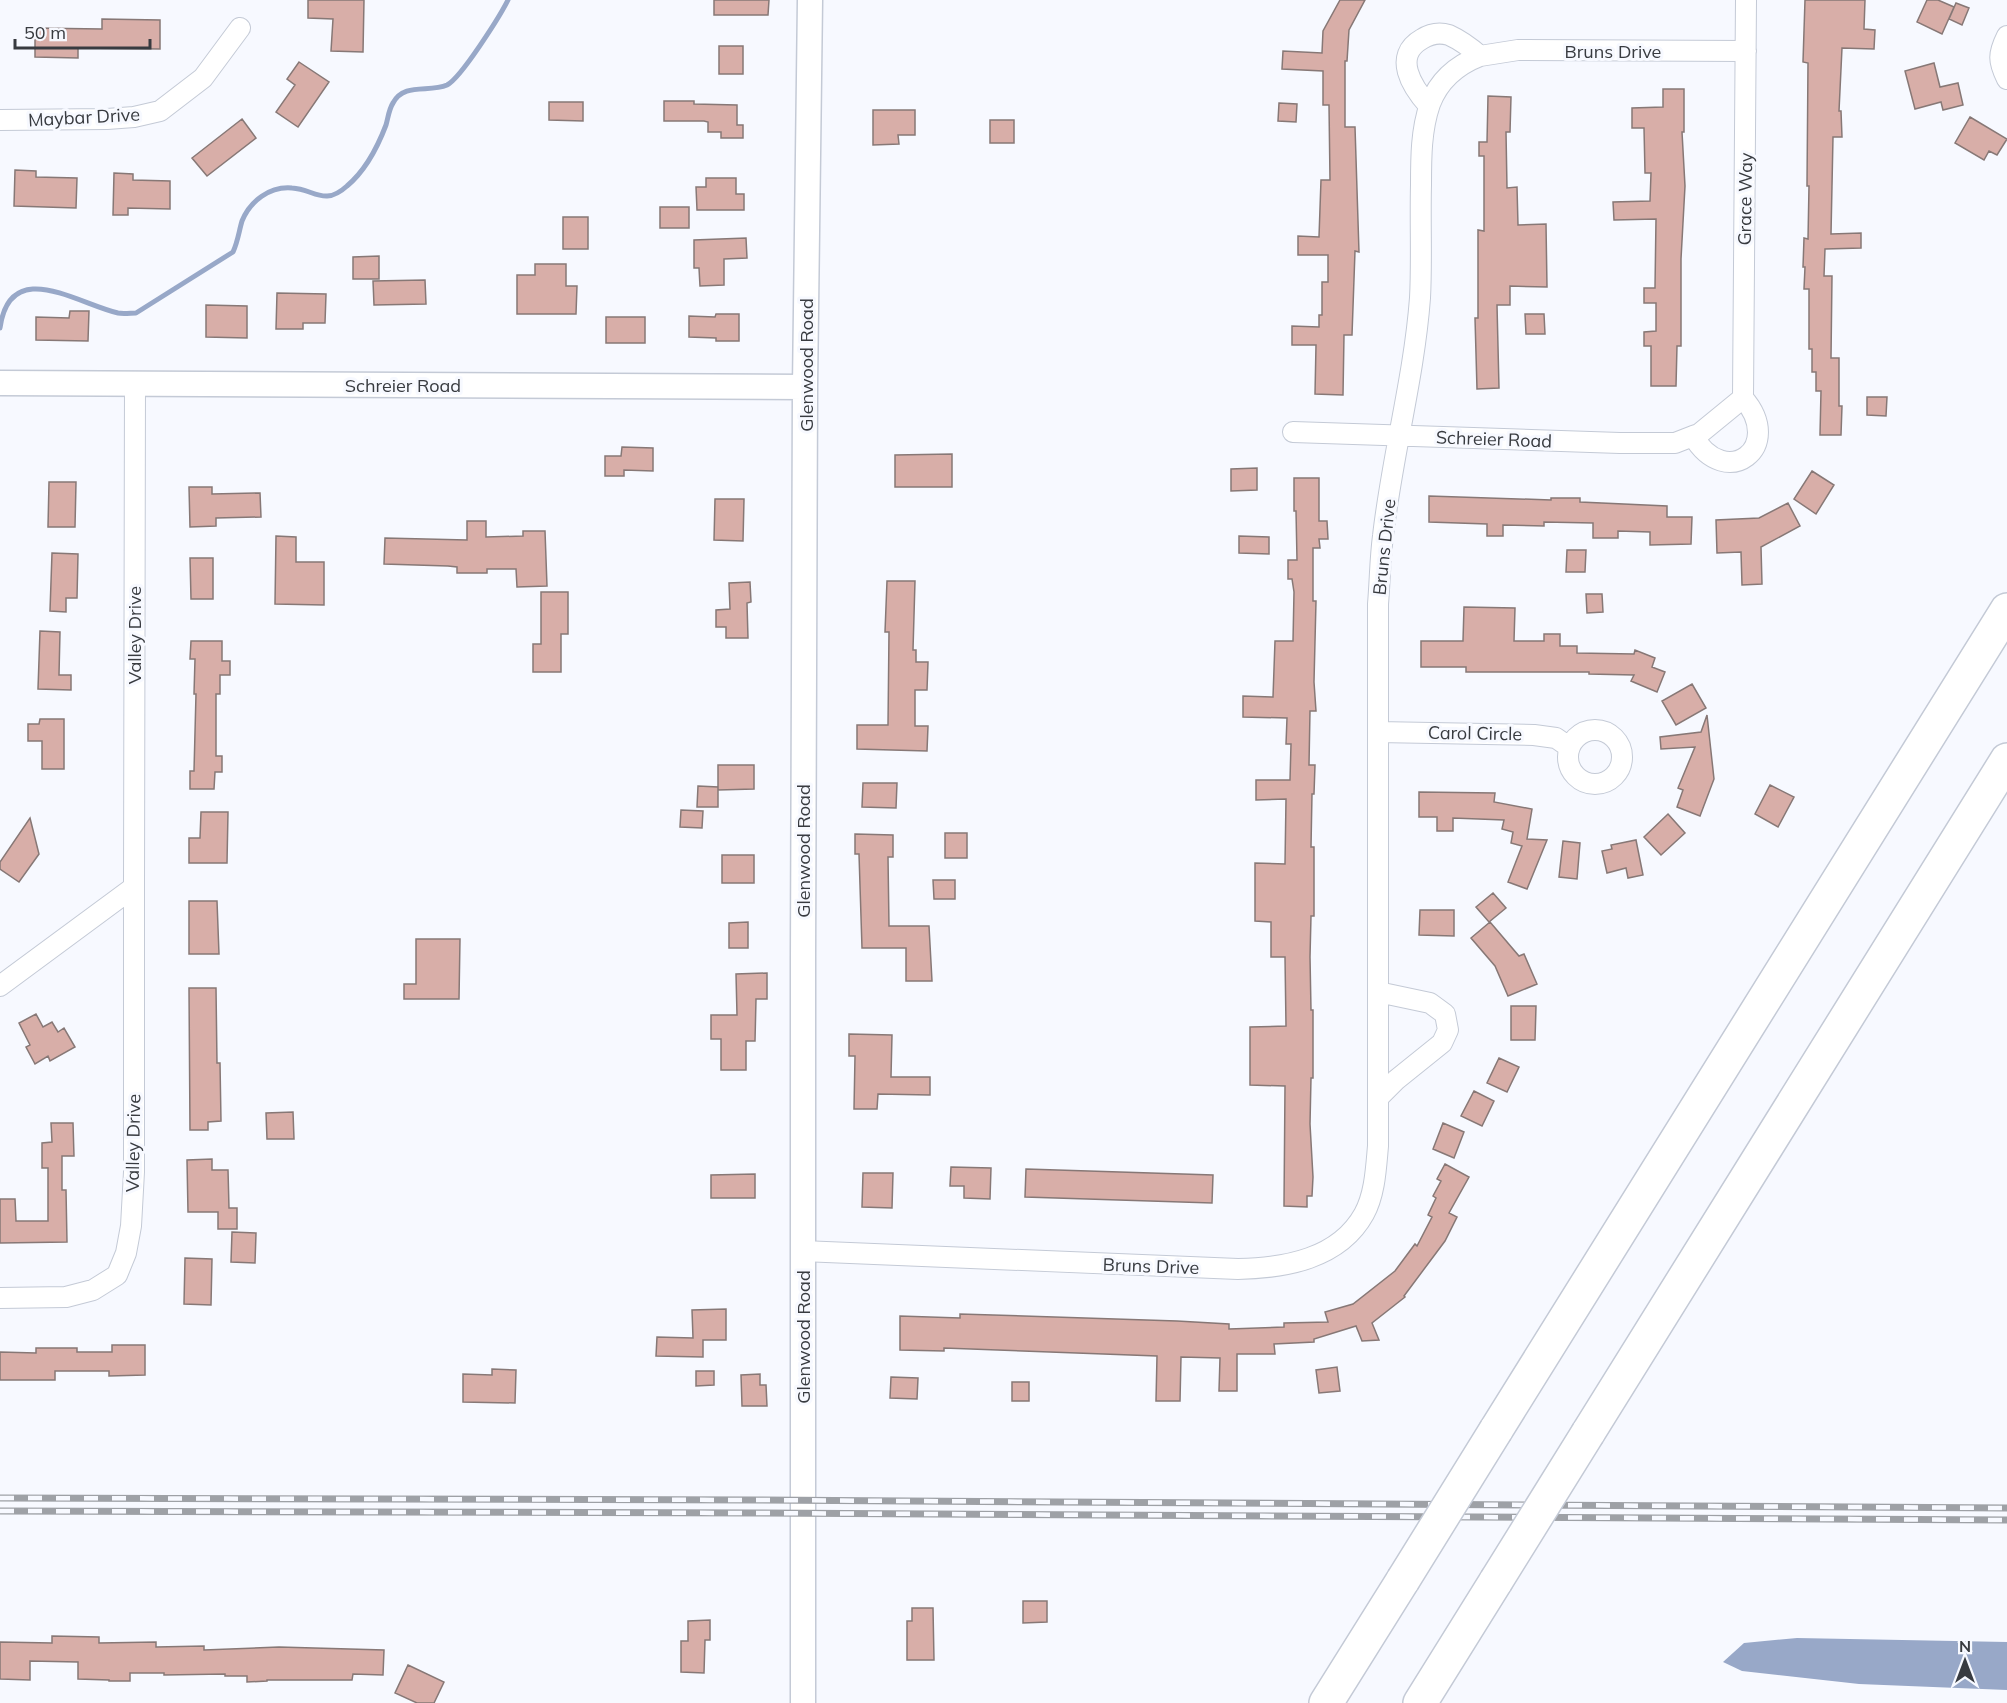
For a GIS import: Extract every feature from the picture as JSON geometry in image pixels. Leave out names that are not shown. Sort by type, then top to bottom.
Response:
[{"type":"highway","points":[[1326,1703],[2007,610]]},
{"type":"highway","points":[[1420,1703],[2007,760]]},
{"type":"street","name":"Glenwood Road","points":[[803,1703],[805,387],[810,0]]},
{"type":"street","name":"Grace Way","points":[[1743,398],[1746,0]]},
{"type":"street","name":"Maybar Drive","points":[[0,120],[107,119],[134,117],[160,111],[203,78],[240,28]]},
{"type":"street","points":[[1429,106],[1415,88],[1408,74],[1406,59],[1413,44],[1432,34],[1447,34],[1480,56]]},
{"type":"street","points":[[2007,36],[2000,50],[2000,64],[2007,79]]},
{"type":"street","name":"Bruns Drive","points":[[802,1251],[1266,1269],[1292,1264],[1331,1249],[1353,1230],[1365,1213],[1375,1173],[1378,1146],[1378,604],[1383,536],[1415,350],[1419,306],[1421,160],[1423,134],[1429,106],[1436,90],[1448,74],[1480,56],[1518,50],[1746,51]]},
{"type":"street","name":"Schreier Road","points":[[0,383],[805,387]]},
{"type":"street","name":"Valley Drive","points":[[0,1298],[66,1297],[93,1290],[117,1275],[126,1253],[131,1226],[134,1172],[135,383]]},
{"type":"street","name":"Schreier Road","points":[[1293,432],[1620,443],[1675,442],[1699,434],[1743,398]]},
{"type":"street","points":[[1693,436],[1708,456],[1721,462],[1741,460],[1754,450],[1759,434],[1757,419],[1752,408],[1743,398]]},
{"type":"street","name":"Carol Circle","points":[[1378,732],[1534,735],[1556,738],[1569,747]]},
{"type":"street","points":[[0,986],[134,887]]},
{"type":"street","points":[[1378,992],[1430,1003],[1445,1014],[1448,1030],[1442,1043],[1396,1080],[1378,1098]]},
{"type":"water","points":[[1797,1638],[2007,1642],[2007,1690],[1859,1684],[1742,1671],[1723,1662],[1744,1643]]},
{"type":"building","points":[[308,0],[364,0],[363,52],[331,51],[333,19],[308,18]]},
{"type":"building","points":[[714,0],[769,0],[768,15],[714,15]]},
{"type":"building","points":[[1340,0],[1365,0],[1349,30],[1347,61],[1345,61],[1345,127],[1355,127],[1359,252],[1355,251],[1352,335],[1344,335],[1343,395],[1315,394],[1316,345],[1292,345],[1292,326],[1319,327],[1319,315],[1322,315],[1322,282],[1328,282],[1328,255],[1298,255],[1298,236],[1319,237],[1321,180],[1330,180],[1329,105],[1323,105],[1323,71],[1282,69],[1283,51],[1322,53],[1323,31]]},
{"type":"building","points":[[1805,0],[1865,0],[1864,29],[1875,30],[1874,49],[1842,48],[1839,111],[1841,111],[1842,137],[1833,137],[1831,234],[1861,233],[1861,248],[1825,249],[1824,276],[1832,276],[1831,358],[1839,358],[1841,435],[1820,435],[1821,391],[1816,391],[1816,372],[1812,372],[1812,349],[1809,349],[1809,289],[1804,289],[1804,238],[1808,239],[1809,186],[1807,186],[1808,63],[1803,62]]},
{"type":"building","points":[[1927,0],[1938,0],[1954,7],[1942,34],[1917,22]]},
{"type":"building","points":[[1956,3],[1969,8],[1962,25],[1949,19]]},
{"type":"building","points":[[102,19],[160,20],[160,49],[78,48],[78,58],[35,57],[35,28],[102,29]]},
{"type":"building","points":[[719,46],[743,46],[743,74],[719,74]]},
{"type":"building","points":[[299,62],[329,82],[298,127],[276,112],[295,85],[287,79]]},
{"type":"building","points":[[1934,63],[1940,87],[1958,83],[1963,105],[1943,110],[1941,102],[1915,109],[1905,71]]},
{"type":"building","points":[[1663,89],[1684,89],[1684,132],[1682,132],[1685,186],[1681,259],[1681,346],[1677,346],[1676,386],[1651,386],[1651,346],[1644,346],[1644,332],[1656,331],[1656,303],[1644,303],[1644,288],[1655,288],[1656,219],[1614,220],[1613,202],[1650,201],[1651,173],[1645,173],[1644,128],[1632,128],[1632,108],[1663,107]]},
{"type":"building","points":[[1488,96],[1511,97],[1510,132],[1506,132],[1507,188],[1517,187],[1518,225],[1546,224],[1547,287],[1510,286],[1510,305],[1497,305],[1499,388],[1477,389],[1475,318],[1478,318],[1478,230],[1484,231],[1484,156],[1479,156],[1479,142],[1487,142]]},
{"type":"building","points":[[664,101],[737,105],[737,125],[743,125],[743,138],[721,138],[721,132],[708,132],[708,122],[704,121],[664,121]]},
{"type":"building","points":[[549,102],[583,102],[583,121],[549,120]]},
{"type":"building","points":[[1279,103],[1297,104],[1296,122],[1278,121]]},
{"type":"building","points":[[873,110],[915,110],[915,135],[898,135],[899,144],[873,145]]},
{"type":"building","points":[[1970,117],[2007,139],[1997,155],[1989,151],[1984,160],[1955,143]]},
{"type":"building","points":[[242,119],[256,138],[207,176],[192,158]]},
{"type":"building","points":[[990,120],[1014,120],[1014,143],[990,143]]},
{"type":"building","points":[[15,170],[36,171],[36,177],[77,178],[76,208],[14,206]]},
{"type":"building","points":[[114,173],[133,174],[133,180],[170,181],[170,209],[128,208],[128,215],[113,215]]},
{"type":"building","points":[[706,178],[736,178],[736,194],[744,194],[744,210],[697,210],[696,187],[706,187]]},
{"type":"building","points":[[660,207],[689,207],[689,228],[660,228]]},
{"type":"building","points":[[563,217],[588,217],[588,249],[563,249]]},
{"type":"building","points":[[746,238],[747,258],[724,259],[724,285],[700,286],[699,268],[694,268],[694,240]]},
{"type":"building","points":[[379,256],[379,279],[353,279],[353,257]]},
{"type":"building","points":[[535,264],[566,264],[566,286],[577,286],[576,314],[517,314],[517,275],[535,275]]},
{"type":"building","points":[[425,280],[426,304],[374,305],[373,281]]},
{"type":"building","points":[[277,293],[326,294],[325,323],[303,323],[303,329],[276,329]]},
{"type":"building","points":[[206,305],[247,306],[247,338],[206,337]]},
{"type":"building","points":[[70,311],[89,311],[88,341],[36,340],[36,317],[69,318]]},
{"type":"building","points":[[716,314],[739,314],[739,341],[716,341],[716,338],[689,337],[689,316],[715,317]]},
{"type":"building","points":[[1525,314],[1544,314],[1545,334],[1526,334]]},
{"type":"building","points":[[606,317],[645,317],[645,343],[606,343]]},
{"type":"building","points":[[1867,397],[1887,397],[1886,416],[1867,415]]},
{"type":"building","points":[[622,447],[653,448],[653,471],[624,470],[624,476],[605,476],[605,456],[621,456]]},
{"type":"building","points":[[952,454],[952,487],[895,487],[895,455]]},
{"type":"building","points":[[1257,468],[1257,490],[1231,491],[1231,469]]},
{"type":"building","points":[[1812,471],[1834,485],[1816,514],[1794,499]]},
{"type":"building","points":[[1294,478],[1319,478],[1319,521],[1327,521],[1328,539],[1319,539],[1320,548],[1313,548],[1313,601],[1316,601],[1314,682],[1316,711],[1310,711],[1309,765],[1315,765],[1311,847],[1314,847],[1314,916],[1311,916],[1310,957],[1313,1078],[1311,1078],[1310,1124],[1313,1177],[1312,1196],[1307,1196],[1307,1207],[1284,1206],[1285,1086],[1250,1085],[1250,1027],[1286,1026],[1285,957],[1271,957],[1271,922],[1255,921],[1255,863],[1285,864],[1286,799],[1256,800],[1256,780],[1290,780],[1291,744],[1286,744],[1287,718],[1243,717],[1243,696],[1273,697],[1275,641],[1293,641],[1294,592],[1292,579],[1288,579],[1288,560],[1297,560]]},
{"type":"building","points":[[49,482],[76,482],[75,527],[48,527]]},
{"type":"building","points":[[189,487],[212,487],[212,494],[260,493],[261,517],[216,518],[216,526],[190,527]]},
{"type":"building","points":[[1429,496],[1551,500],[1551,498],[1580,498],[1580,502],[1667,506],[1667,517],[1692,517],[1691,544],[1650,545],[1650,532],[1618,531],[1618,538],[1593,538],[1593,523],[1544,522],[1544,526],[1503,525],[1503,536],[1487,536],[1487,524],[1429,522]]},
{"type":"building","points":[[715,499],[744,499],[743,541],[714,540]]},
{"type":"building","points":[[1788,503],[1800,526],[1761,547],[1762,584],[1742,585],[1741,552],[1717,553],[1716,520],[1759,518]]},
{"type":"building","points":[[467,521],[486,521],[486,537],[523,536],[523,531],[545,531],[547,586],[517,587],[516,569],[487,569],[487,573],[457,573],[457,567],[384,564],[385,538],[467,540]]},
{"type":"building","points":[[276,536],[296,537],[296,562],[324,562],[324,605],[275,604]]},
{"type":"building","points":[[1239,536],[1269,537],[1269,554],[1239,553]]},
{"type":"building","points":[[1567,550],[1586,550],[1585,572],[1566,572]]},
{"type":"building","points":[[52,553],[78,554],[77,598],[66,598],[66,612],[50,611]]},
{"type":"building","points":[[190,558],[213,558],[213,599],[191,599]]},
{"type":"building","points":[[887,581],[915,581],[913,650],[916,650],[916,662],[928,662],[927,690],[915,690],[915,726],[928,726],[927,751],[857,749],[857,725],[888,725],[889,632],[885,632]]},
{"type":"building","points":[[750,582],[751,602],[747,603],[748,638],[726,638],[726,627],[716,627],[716,610],[730,609],[729,583]]},
{"type":"building","points":[[541,592],[568,592],[568,634],[561,634],[561,672],[533,672],[533,644],[541,644]]},
{"type":"building","points":[[1586,594],[1602,594],[1603,612],[1587,613]]},
{"type":"building","points":[[1464,607],[1515,608],[1514,641],[1544,641],[1544,634],[1560,634],[1560,646],[1577,646],[1577,653],[1634,654],[1635,650],[1655,658],[1652,667],[1665,672],[1657,692],[1631,681],[1634,675],[1589,674],[1589,672],[1466,672],[1466,667],[1421,667],[1421,641],[1463,641]]},
{"type":"building","points":[[40,631],[60,632],[59,675],[71,675],[71,690],[38,689]]},
{"type":"building","points":[[191,641],[222,641],[222,661],[230,661],[230,675],[220,675],[220,694],[216,694],[216,756],[222,756],[222,772],[215,772],[214,789],[190,789],[190,771],[194,771],[196,694],[194,694],[195,659],[190,659]]},
{"type":"building","points":[[1692,684],[1706,708],[1676,725],[1662,701]]},
{"type":"building","points":[[1707,715],[1714,779],[1700,816],[1677,807],[1683,790],[1678,788],[1695,747],[1661,749],[1660,737],[1701,732]]},
{"type":"building","points":[[40,719],[64,719],[64,769],[42,769],[42,741],[28,741],[28,724],[39,724]]},
{"type":"building","points":[[718,765],[754,765],[754,789],[718,790]]},
{"type":"building","points":[[863,783],[897,783],[896,808],[862,807]]},
{"type":"building","points":[[1770,785],[1794,797],[1778,827],[1755,814]]},
{"type":"building","points":[[698,786],[718,787],[718,807],[697,807]]},
{"type":"building","points":[[1419,792],[1495,793],[1494,802],[1532,809],[1527,839],[1547,840],[1527,889],[1508,882],[1522,846],[1511,843],[1513,832],[1502,829],[1504,820],[1453,818],[1453,831],[1437,831],[1437,817],[1419,817]]},
{"type":"building","points":[[681,810],[703,811],[702,828],[680,827]]},
{"type":"building","points":[[201,812],[228,812],[227,863],[189,863],[189,838],[200,838]]},
{"type":"building","points":[[1668,814],[1685,833],[1661,855],[1644,837]]},
{"type":"building","points":[[30,818],[39,854],[19,882],[0,869],[0,862]]},
{"type":"building","points":[[945,833],[967,833],[967,858],[945,858]]},
{"type":"building","points":[[855,834],[893,835],[893,857],[888,857],[889,926],[929,926],[932,981],[906,981],[906,948],[862,948],[859,854],[855,854]]},
{"type":"building","points":[[1636,840],[1643,875],[1628,878],[1626,868],[1607,873],[1602,851],[1612,849],[1611,845]]},
{"type":"building","points":[[1563,841],[1580,843],[1577,879],[1559,877]]},
{"type":"building","points":[[722,855],[754,855],[754,883],[722,883]]},
{"type":"building","points":[[933,880],[955,880],[955,899],[934,899]]},
{"type":"building","points":[[1493,893],[1506,908],[1489,922],[1476,907]]},
{"type":"building","points":[[189,901],[217,901],[219,954],[189,954]]},
{"type":"building","points":[[1420,910],[1454,910],[1454,936],[1419,935]]},
{"type":"building","points":[[748,922],[748,948],[729,948],[729,923]]},
{"type":"building","points":[[1490,922],[1519,956],[1524,954],[1537,984],[1508,996],[1495,966],[1471,938]]},
{"type":"building","points":[[416,939],[460,939],[459,999],[404,999],[404,984],[416,984]]},
{"type":"building","points":[[767,973],[767,999],[756,999],[755,1041],[746,1041],[746,1070],[721,1070],[721,1039],[711,1039],[711,1015],[737,1015],[736,974]]},
{"type":"building","points":[[189,988],[216,988],[217,1063],[220,1063],[221,1121],[208,1122],[208,1130],[190,1130]]},
{"type":"building","points":[[1511,1006],[1536,1006],[1535,1040],[1511,1040]]},
{"type":"building","points":[[36,1014],[43,1027],[52,1022],[58,1032],[64,1028],[75,1047],[50,1061],[48,1056],[35,1064],[26,1047],[30,1045],[19,1023]]},
{"type":"building","points":[[849,1034],[892,1035],[891,1077],[930,1077],[930,1095],[878,1094],[877,1109],[854,1109],[855,1056],[849,1056]]},
{"type":"building","points":[[1499,1058],[1519,1067],[1507,1092],[1487,1083]]},
{"type":"building","points":[[1474,1091],[1494,1101],[1482,1126],[1461,1116]]},
{"type":"building","points":[[293,1112],[294,1139],[267,1139],[266,1113]]},
{"type":"building","points":[[51,1123],[73,1123],[74,1156],[62,1156],[62,1190],[66,1190],[67,1242],[0,1243],[0,1199],[15,1199],[16,1221],[48,1221],[48,1168],[42,1168],[42,1143],[52,1142]]},
{"type":"building","points":[[1443,1123],[1464,1132],[1454,1158],[1433,1149]]},
{"type":"building","points":[[212,1159],[212,1170],[228,1170],[229,1208],[237,1208],[237,1229],[218,1229],[218,1212],[188,1212],[187,1160]]},
{"type":"building","points":[[1445,1164],[1469,1177],[1449,1213],[1457,1217],[1445,1241],[1405,1297],[1372,1323],[1379,1340],[1362,1341],[1356,1326],[1314,1339],[1314,1342],[1274,1344],[1275,1354],[1237,1354],[1237,1391],[1219,1391],[1220,1358],[1181,1357],[1180,1401],[1156,1401],[1157,1356],[944,1348],[944,1351],[900,1350],[900,1316],[960,1318],[960,1314],[1177,1321],[1229,1324],[1229,1329],[1284,1327],[1284,1323],[1328,1322],[1325,1312],[1353,1304],[1395,1271],[1415,1244],[1417,1246],[1432,1217],[1428,1215],[1436,1198],[1433,1196],[1441,1181],[1437,1179]]},
{"type":"building","points":[[951,1167],[991,1168],[990,1199],[964,1198],[964,1186],[950,1186]]},
{"type":"building","points":[[1026,1169],[1213,1175],[1212,1203],[1025,1197]]},
{"type":"building","points":[[863,1173],[893,1173],[892,1208],[862,1207]]},
{"type":"building","points":[[755,1174],[755,1198],[711,1198],[711,1175]]},
{"type":"building","points":[[232,1232],[256,1233],[255,1263],[231,1262]]},
{"type":"building","points":[[185,1258],[212,1259],[211,1305],[184,1304]]},
{"type":"building","points":[[726,1309],[726,1340],[703,1340],[703,1357],[656,1356],[657,1337],[693,1338],[692,1310]]},
{"type":"building","points":[[112,1345],[145,1345],[145,1375],[109,1376],[109,1371],[55,1371],[55,1380],[0,1380],[0,1352],[36,1353],[36,1348],[77,1348],[77,1352],[112,1352]]},
{"type":"building","points":[[1337,1367],[1340,1391],[1319,1393],[1316,1370]]},
{"type":"building","points":[[492,1369],[516,1370],[515,1403],[463,1402],[463,1374],[492,1375]]},
{"type":"building","points":[[696,1371],[714,1371],[714,1385],[696,1386]]},
{"type":"building","points":[[760,1374],[760,1385],[766,1385],[767,1406],[742,1406],[741,1375]]},
{"type":"building","points":[[891,1377],[918,1378],[917,1399],[890,1398]]},
{"type":"building","points":[[1012,1382],[1029,1382],[1029,1401],[1012,1401]]},
{"type":"building","points":[[1023,1601],[1047,1601],[1047,1622],[1023,1623]]},
{"type":"building","points":[[912,1608],[933,1608],[934,1660],[907,1660],[907,1621],[912,1621]]},
{"type":"building","points":[[710,1620],[710,1640],[705,1640],[704,1673],[681,1672],[681,1641],[688,1641],[688,1621]]},
{"type":"building","points":[[52,1636],[99,1637],[99,1643],[156,1642],[156,1647],[204,1646],[204,1650],[279,1647],[384,1650],[383,1675],[353,1674],[352,1680],[247,1682],[247,1676],[225,1676],[225,1674],[130,1673],[130,1681],[109,1681],[78,1679],[78,1662],[30,1661],[30,1680],[0,1679],[0,1642],[52,1643]]},
{"type":"building","points":[[408,1665],[444,1682],[434,1703],[417,1703],[395,1693]]},
{"type":"waterway","points":[[0,328],[6,306],[17,294],[31,289],[48,290],[118,313],[136,313],[233,252],[242,221],[250,207],[262,196],[284,188],[300,189],[325,196],[339,192],[354,180],[370,158],[383,133],[392,105],[398,97],[410,90],[440,87],[453,80],[480,46],[508,0]]},
{"type":"railway","points":[[0,1498],[2007,1508]]},
{"type":"railway","points":[[0,1511],[2007,1520]]}]
